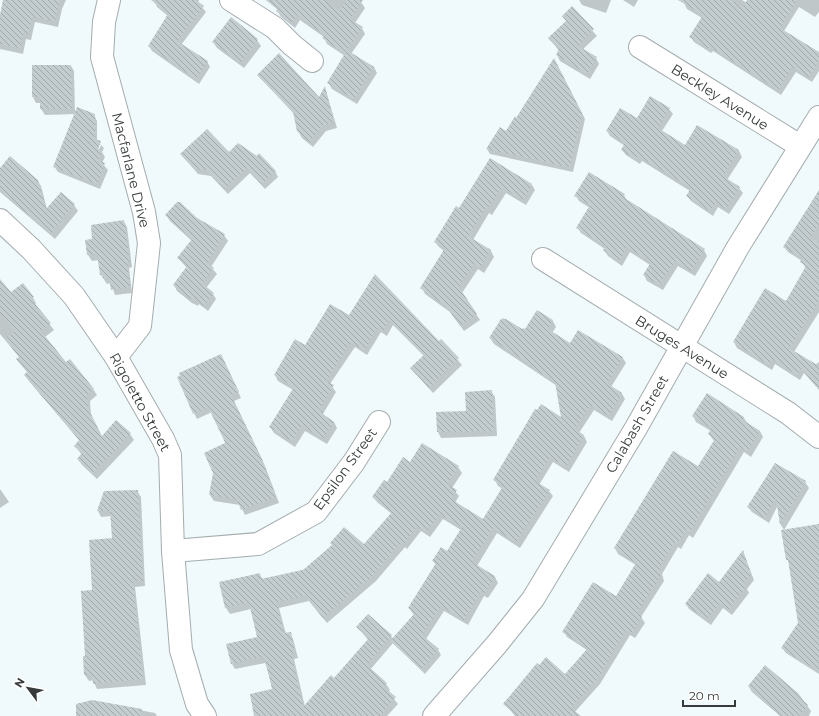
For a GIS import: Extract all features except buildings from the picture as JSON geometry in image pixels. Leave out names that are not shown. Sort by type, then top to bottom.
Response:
[{"type":"street","name":"Macfarlane Drive","points":[[109,0],[104,22],[102,57],[144,212],[149,243],[140,326],[116,357]]},
{"type":"street","points":[[231,0],[275,28],[292,45],[312,60]]},
{"type":"street","name":"Beckley Avenue","points":[[640,47],[800,146]]},
{"type":"street","name":"Calabash Street","points":[[434,716],[497,644],[533,599],[636,428],[738,247],[819,117]]},
{"type":"street","name":"Rigoletto Street","points":[[0,220],[31,249],[74,296],[116,357],[163,439],[170,455],[174,551],[181,650],[197,704],[205,716]]},
{"type":"street","name":"Bruges Avenue","points":[[543,259],[682,348],[788,413],[819,437]]},
{"type":"street","name":"Epsilon Street","points":[[174,551],[258,544],[316,512],[354,462],[379,422]]}]
